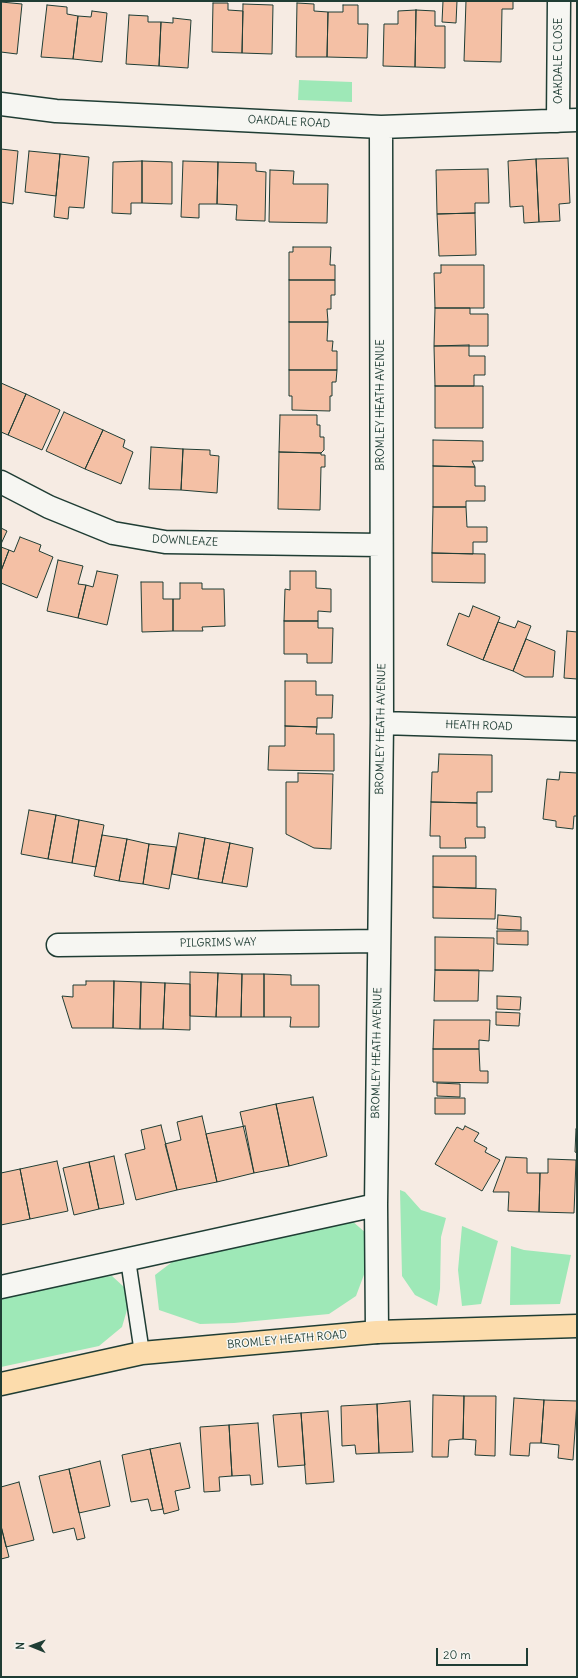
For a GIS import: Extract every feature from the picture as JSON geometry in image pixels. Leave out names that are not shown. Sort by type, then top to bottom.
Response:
[{"type":"main road","name":"BROMLEY HEATH ROAD","points":[[1,1384],[142,1353],[377,1332],[577,1326]]},
{"type":"street","name":"OAKDALE CLOSE","points":[[559,1],[568,120]]},
{"type":"street","name":"OAKDALE ROAD","points":[[1,104],[56,111],[381,127],[568,120]]},
{"type":"street","name":"BROMLEY HEATH AVENUE","points":[[377,1332],[376,1205],[378,941],[382,723],[381,127]]},
{"type":"street","name":"DOWNLEAZE","points":[[1,482],[50,507],[113,533],[165,542],[381,546]]},
{"type":"street","name":"HEATH ROAD","points":[[382,723],[577,729]]},
{"type":"street","name":"PILGRIMS WAY","points":[[58,945],[378,941]]},
{"type":"street","points":[[1,1287],[376,1205]]},
{"type":"lane","points":[[128,1260],[142,1353]]},
{"type":"green space","points":[[299,80],[352,82],[352,102],[298,100]]},
{"type":"green space","points":[[400,1190],[405,1192],[421,1210],[446,1218],[441,1237],[440,1289],[437,1306],[415,1295],[402,1276]]},
{"type":"green space","points":[[351,1220],[367,1234],[368,1264],[356,1296],[329,1314],[234,1323],[200,1324],[159,1310],[155,1275],[180,1256]]},
{"type":"green space","points":[[462,1226],[498,1241],[481,1304],[462,1306],[458,1270]]},
{"type":"green space","points":[[511,1246],[524,1250],[571,1255],[560,1304],[510,1305]]},
{"type":"green space","points":[[112,1276],[124,1287],[129,1303],[122,1327],[99,1346],[1,1367],[1,1299],[92,1278]]},
{"type":"building","points":[[443,1],[457,1],[456,23],[442,22]]},
{"type":"building","points":[[466,1],[513,1],[513,9],[502,9],[501,62],[464,61]]},
{"type":"building","points":[[1,2],[22,4],[17,54],[1,52]]},
{"type":"building","points":[[213,3],[228,3],[228,10],[243,11],[242,53],[212,52]]},
{"type":"building","points":[[297,3],[314,4],[314,11],[328,12],[327,57],[296,57]]},
{"type":"building","points":[[243,4],[273,5],[272,54],[242,53]]},
{"type":"building","points":[[47,5],[67,7],[67,14],[78,16],[73,59],[41,57]]},
{"type":"building","points":[[343,5],[358,5],[358,24],[368,24],[367,58],[327,57],[328,12],[343,12]]},
{"type":"building","points":[[416,10],[415,67],[383,66],[384,24],[398,24],[398,11]]},
{"type":"building","points":[[416,10],[435,11],[435,26],[445,26],[445,68],[415,67]]},
{"type":"building","points":[[92,11],[107,13],[102,62],[73,59],[78,16],[91,17]]},
{"type":"building","points":[[129,15],[148,16],[148,22],[161,22],[159,66],[126,64]]},
{"type":"building","points":[[173,18],[191,20],[188,68],[159,66],[161,22],[173,23]]},
{"type":"building","points":[[1,149],[18,151],[13,204],[1,202]]},
{"type":"building","points":[[29,151],[60,154],[56,196],[25,192]]},
{"type":"building","points":[[60,154],[89,157],[84,208],[69,207],[68,219],[54,217]]},
{"type":"building","points":[[568,158],[570,203],[559,204],[560,221],[539,222],[536,159]]},
{"type":"building","points":[[536,159],[539,222],[524,223],[523,206],[510,207],[508,161]]},
{"type":"building","points":[[142,161],[142,203],[131,203],[131,214],[112,213],[113,162]]},
{"type":"building","points":[[142,161],[172,162],[172,204],[142,203]]},
{"type":"building","points":[[183,161],[218,162],[217,204],[199,204],[199,218],[181,217]]},
{"type":"building","points":[[218,162],[256,163],[256,171],[266,172],[265,221],[236,220],[237,205],[217,204]]},
{"type":"building","points":[[488,169],[489,203],[475,203],[475,213],[437,214],[436,170]]},
{"type":"building","points":[[270,170],[294,171],[293,184],[328,184],[327,223],[269,222]]},
{"type":"building","points":[[475,213],[476,255],[439,256],[437,214]]},
{"type":"building","points":[[293,247],[331,247],[330,265],[335,265],[335,280],[289,280],[289,252],[293,252]]},
{"type":"building","points":[[441,265],[484,265],[484,308],[435,308],[434,273],[441,273]]},
{"type":"building","points":[[289,280],[335,280],[335,295],[331,295],[331,309],[327,309],[328,322],[289,322]]},
{"type":"building","points":[[435,308],[470,308],[470,314],[488,314],[488,346],[434,346]]},
{"type":"building","points":[[289,322],[328,322],[327,341],[333,341],[332,351],[337,351],[337,370],[289,370]]},
{"type":"building","points":[[469,345],[469,356],[485,356],[485,375],[474,375],[474,386],[435,386],[434,346]]},
{"type":"building","points":[[289,370],[337,370],[336,382],[332,382],[330,411],[292,410],[292,396],[289,396]]},
{"type":"building","points":[[1,383],[26,394],[8,435],[1,432]]},
{"type":"building","points":[[435,386],[483,386],[483,428],[435,428]]},
{"type":"building","points":[[26,394],[60,410],[42,450],[8,435]]},
{"type":"building","points":[[64,412],[103,430],[85,469],[46,451]]},
{"type":"building","points":[[280,415],[317,415],[317,425],[320,425],[320,437],[324,437],[324,450],[321,453],[279,452]]},
{"type":"building","points":[[103,430],[125,440],[123,447],[133,452],[121,484],[85,469]]},
{"type":"building","points":[[433,440],[483,441],[483,461],[472,461],[475,467],[433,466]]},
{"type":"building","points":[[151,447],[183,449],[181,490],[149,489]]},
{"type":"building","points":[[183,449],[210,450],[210,455],[219,456],[217,493],[181,490]]},
{"type":"building","points":[[279,452],[321,453],[321,455],[325,455],[325,467],[321,467],[320,510],[278,509]]},
{"type":"building","points":[[433,466],[475,467],[475,486],[485,486],[485,501],[466,501],[466,507],[433,507]]},
{"type":"building","points":[[433,507],[466,507],[467,527],[487,527],[487,542],[473,542],[473,554],[432,553]]},
{"type":"building","points":[[1,528],[7,531],[1,544]]},
{"type":"building","points":[[20,537],[41,545],[39,551],[53,557],[37,598],[1,583],[1,571],[9,550],[14,552]]},
{"type":"building","points":[[1,547],[9,550],[1,571]]},
{"type":"building","points":[[432,553],[485,554],[485,583],[432,582]]},
{"type":"building","points":[[58,560],[83,566],[78,584],[86,585],[78,618],[47,611]]},
{"type":"building","points":[[97,571],[118,575],[107,625],[78,618],[86,585],[93,587]]},
{"type":"building","points":[[290,571],[316,571],[316,588],[331,589],[331,612],[318,611],[318,621],[284,621],[285,589],[290,590]]},
{"type":"building","points":[[141,582],[163,582],[163,599],[173,599],[173,631],[142,632]]},
{"type":"building","points":[[180,583],[202,583],[202,589],[224,589],[225,626],[202,627],[203,631],[173,631],[173,599],[180,599]]},
{"type":"building","points":[[473,606],[500,617],[483,660],[447,645],[459,613],[469,617]]},
{"type":"building","points":[[284,621],[318,621],[318,628],[333,628],[332,663],[307,663],[307,654],[284,654]]},
{"type":"building","points":[[518,621],[531,626],[513,671],[483,660],[498,622],[515,628]]},
{"type":"building","points":[[567,631],[577,632],[577,679],[564,678]]},
{"type":"building","points":[[526,639],[555,651],[553,677],[525,677],[513,671]]},
{"type":"building","points":[[285,681],[316,681],[316,695],[333,695],[332,718],[317,718],[317,727],[285,726]]},
{"type":"building","points":[[285,726],[317,727],[316,734],[334,734],[334,771],[268,770],[269,746],[285,746]]},
{"type":"building","points":[[439,754],[492,755],[492,792],[477,792],[477,803],[431,802],[432,772],[438,772]]},
{"type":"building","points":[[560,772],[577,773],[577,816],[574,816],[573,829],[556,827],[556,821],[543,819],[547,779],[559,780]]},
{"type":"building","points":[[298,773],[333,774],[331,849],[314,848],[286,834],[286,782],[298,782]]},
{"type":"building","points":[[431,802],[477,803],[477,827],[485,827],[485,838],[465,838],[466,848],[440,848],[440,836],[430,836]]},
{"type":"building","points":[[29,810],[56,815],[48,859],[21,854]]},
{"type":"building","points":[[56,815],[79,820],[72,863],[48,859]]},
{"type":"building","points":[[79,820],[104,825],[96,867],[72,863]]},
{"type":"building","points":[[179,833],[205,838],[198,879],[172,874]]},
{"type":"building","points":[[102,835],[127,839],[119,881],[94,876]]},
{"type":"building","points":[[205,838],[230,843],[222,883],[198,879]]},
{"type":"building","points":[[127,839],[149,844],[143,884],[119,881]]},
{"type":"building","points":[[230,843],[253,848],[247,887],[222,883]]},
{"type":"building","points":[[149,844],[176,847],[169,889],[143,884]]},
{"type":"building","points":[[433,856],[476,856],[476,888],[433,887]]},
{"type":"building","points":[[433,887],[496,889],[495,919],[433,918]]},
{"type":"building","points":[[498,915],[521,917],[521,930],[497,929]]},
{"type":"building","points":[[497,931],[528,931],[528,945],[497,944]]},
{"type":"building","points":[[435,937],[494,938],[493,971],[435,970]]},
{"type":"building","points":[[435,970],[479,970],[478,1001],[434,1001]]},
{"type":"building","points":[[190,972],[218,973],[216,1017],[190,1016]]},
{"type":"building","points":[[218,973],[242,974],[241,1017],[216,1017]]},
{"type":"building","points":[[242,974],[264,974],[264,1017],[241,1017]]},
{"type":"building","points":[[264,974],[291,975],[291,985],[319,985],[319,1027],[290,1027],[291,1017],[264,1017]]},
{"type":"building","points":[[86,981],[114,981],[113,1028],[72,1028],[62,996],[73,997],[73,985],[86,985]]},
{"type":"building","points":[[114,981],[141,982],[140,1029],[113,1028]]},
{"type":"building","points":[[141,982],[165,983],[163,1029],[140,1029]]},
{"type":"building","points":[[165,983],[190,984],[190,1030],[163,1029]]},
{"type":"building","points":[[497,996],[521,997],[520,1010],[497,1009]]},
{"type":"building","points":[[496,1012],[520,1013],[519,1026],[496,1025]]},
{"type":"building","points":[[434,1020],[490,1020],[489,1041],[479,1040],[479,1049],[433,1049]]},
{"type":"building","points":[[433,1049],[479,1049],[480,1071],[488,1071],[488,1083],[433,1082]]},
{"type":"building","points":[[437,1083],[460,1084],[460,1097],[437,1096]]},
{"type":"building","points":[[313,1097],[327,1156],[289,1166],[276,1104]]},
{"type":"building","points":[[435,1098],[465,1098],[465,1114],[435,1114]]},
{"type":"building","points":[[276,1104],[289,1166],[254,1173],[240,1112]]},
{"type":"building","points":[[202,1116],[217,1182],[177,1190],[165,1144],[181,1140],[177,1122]]},
{"type":"building","points":[[161,1125],[177,1190],[136,1200],[125,1154],[145,1149],[141,1130]]},
{"type":"building","points":[[245,1126],[254,1173],[217,1182],[206,1134]]},
{"type":"building","points":[[465,1126],[479,1133],[474,1141],[487,1148],[485,1152],[500,1160],[482,1191],[435,1164],[457,1127],[463,1130]]},
{"type":"building","points":[[577,1129],[577,1153],[575,1152]]},
{"type":"building","points":[[114,1156],[124,1204],[99,1209],[89,1162]]},
{"type":"building","points":[[506,1157],[527,1158],[527,1173],[540,1173],[539,1212],[508,1211],[509,1192],[493,1192]]},
{"type":"building","points":[[548,1159],[576,1160],[574,1213],[539,1212],[540,1173],[548,1173]]},
{"type":"building","points":[[57,1161],[68,1211],[30,1219],[20,1169]]},
{"type":"building","points":[[89,1162],[99,1209],[74,1215],[63,1168]]},
{"type":"building","points":[[20,1169],[30,1219],[1,1225],[1,1173]]},
{"type":"building","points":[[433,1395],[464,1396],[463,1439],[449,1440],[448,1457],[432,1457]]},
{"type":"building","points":[[464,1396],[496,1396],[495,1456],[475,1455],[476,1440],[463,1439]]},
{"type":"building","points":[[514,1398],[544,1400],[541,1443],[530,1443],[529,1456],[510,1455]]},
{"type":"building","points":[[544,1400],[577,1401],[573,1460],[558,1458],[559,1445],[541,1443]]},
{"type":"building","points":[[410,1401],[413,1452],[379,1453],[377,1404]]},
{"type":"building","points":[[377,1404],[379,1453],[356,1454],[355,1445],[342,1446],[341,1406]]},
{"type":"building","points":[[328,1411],[334,1482],[306,1484],[301,1413]]},
{"type":"building","points":[[301,1413],[305,1465],[278,1467],[273,1415]]},
{"type":"building","points":[[258,1423],[263,1484],[251,1485],[250,1475],[232,1476],[229,1425]]},
{"type":"building","points":[[229,1425],[232,1476],[219,1477],[220,1491],[204,1492],[200,1427]]},
{"type":"building","points":[[180,1443],[190,1488],[175,1491],[179,1510],[164,1514],[150,1449]]},
{"type":"building","points":[[150,1449],[163,1509],[151,1511],[148,1499],[131,1502],[122,1455]]},
{"type":"building","points":[[100,1461],[110,1506],[79,1513],[69,1469]]},
{"type":"building","points":[[69,1469],[85,1538],[77,1540],[74,1528],[53,1533],[39,1476]]},
{"type":"building","points":[[19,1482],[34,1540],[6,1547],[1,1526],[1,1487]]},
{"type":"building","points":[[1,1526],[9,1557],[1,1559]]}]
